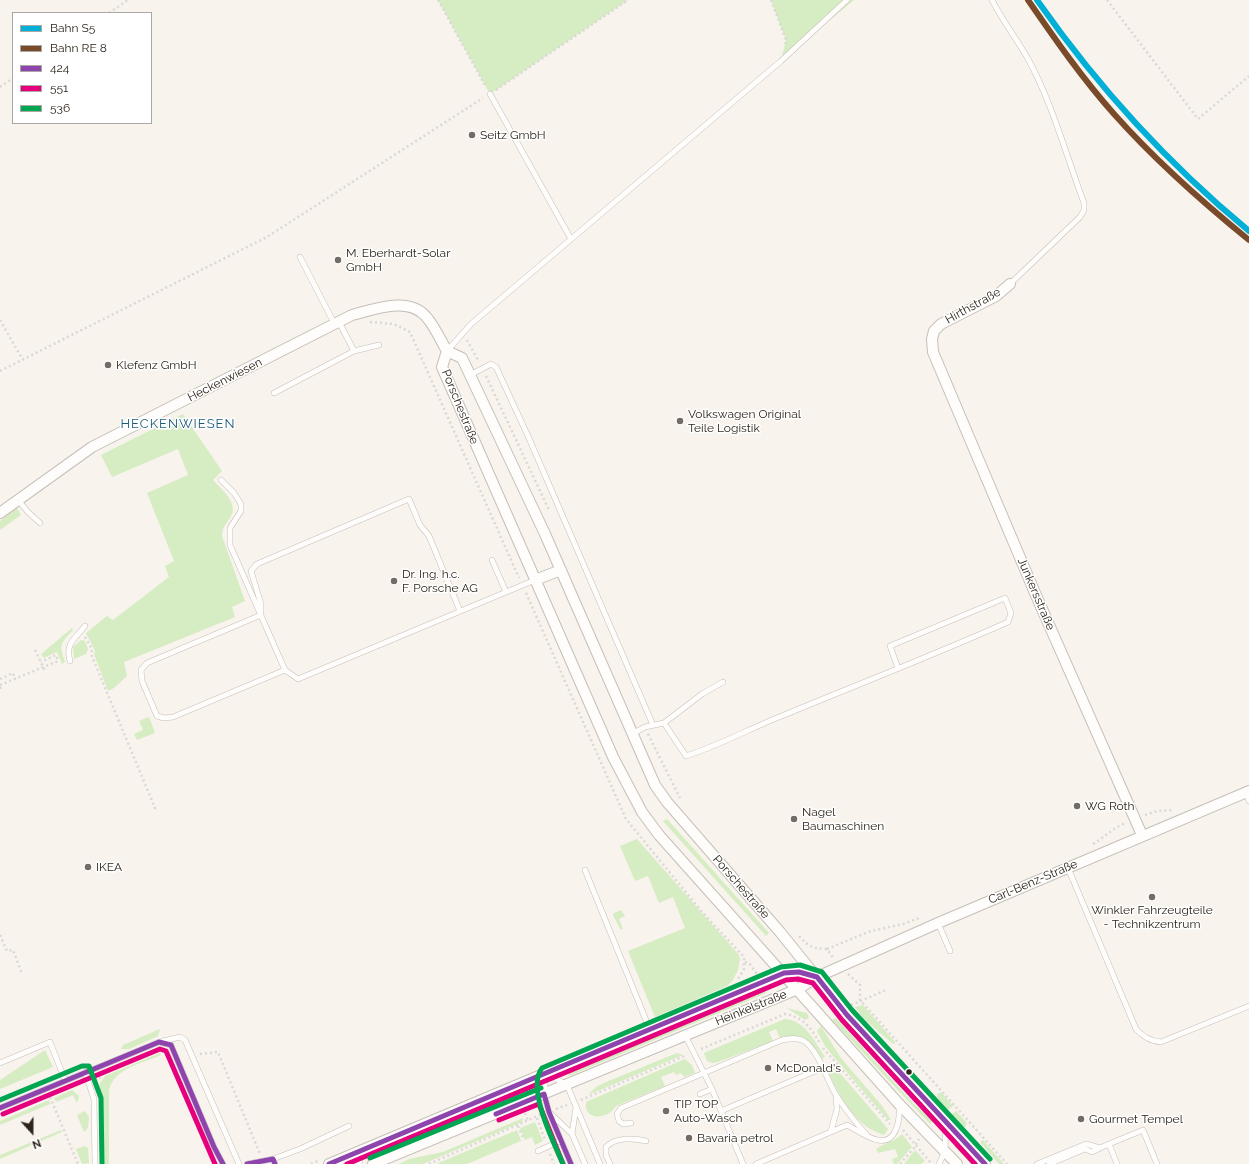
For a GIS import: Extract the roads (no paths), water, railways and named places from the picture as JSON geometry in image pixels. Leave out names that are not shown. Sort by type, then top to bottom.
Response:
[{"type":"street","name":"Hirthstraße","points":[[933,352],[933,335],[941,324],[996,296],[1010,284]]},
{"type":"street","name":"Heckenwiesen","points":[[0,513],[92,447],[352,315],[381,308],[409,306],[428,317],[447,351]]},
{"type":"street","name":"Porschestraße","points":[[957,1164],[899,1104],[660,835],[642,812],[613,757],[442,367],[447,351],[462,358],[561,570],[655,785],[667,802],[818,977],[847,1015],[985,1164]]},
{"type":"street","name":"Junkersstraße","points":[[933,352],[1035,593],[1142,836]]},
{"type":"street","points":[[535,580],[561,570]]},
{"type":"street","name":"Carl-Benz-Straße","points":[[818,977],[1068,867],[1142,836],[1248,795]]},
{"type":"street","name":"Heinkelstraße","points":[[329,1164],[784,973],[800,972],[818,977]]},
{"type":"street","name":"Heinkelstraße","points":[[375,1164],[798,989],[818,977]]},
{"type":"lane","points":[[447,351],[462,332],[781,61],[847,0]]},
{"type":"lane","points":[[992,0],[1003,21],[1027,58],[1046,97],[1084,203],[1084,210],[1080,217],[1010,284]]},
{"type":"lane","points":[[490,94],[571,239]]},
{"type":"lane","points":[[300,256],[354,351]]},
{"type":"lane","points":[[274,393],[354,351],[378,345]]},
{"type":"lane","points":[[470,375],[491,364],[496,367],[528,436],[652,725]]},
{"type":"lane","points":[[221,480],[234,493],[241,504],[241,511],[230,528],[230,545],[285,670],[298,680],[535,580]]},
{"type":"lane","points":[[261,615],[261,604],[251,571],[257,564],[409,499],[420,525],[429,536],[460,612]]},
{"type":"lane","points":[[18,500],[40,523]]},
{"type":"lane","points":[[492,560],[506,592]]},
{"type":"lane","points":[[664,723],[686,756],[898,668],[1008,622],[1011,613],[1005,598],[890,646],[898,668]]},
{"type":"lane","points":[[261,615],[147,664],[141,670],[142,681],[157,716],[164,718],[173,717],[285,670]]},
{"type":"lane","points":[[70,660],[68,651],[69,644],[83,628]]},
{"type":"lane","points":[[632,734],[645,727],[664,723],[702,694],[723,682]]},
{"type":"lane","points":[[1068,867],[1136,1029],[1143,1036],[1152,1041],[1161,1042],[1249,1006]]},
{"type":"lane","points":[[585,870],[650,1030]]},
{"type":"lane","points":[[938,923],[950,951]]},
{"type":"lane","points":[[685,1035],[712,1089],[743,1164]]},
{"type":"lane","points":[[0,1108],[159,1042],[180,1037],[185,1040],[239,1164]]},
{"type":"lane","points":[[631,1123],[623,1124],[619,1121],[617,1114],[621,1108],[790,1039],[804,1042],[817,1059],[836,1095],[852,1119],[866,1134]]},
{"type":"lane","points":[[0,1063],[50,1042],[65,1080]]},
{"type":"lane","points":[[159,1042],[171,1045],[214,1147],[223,1164]]},
{"type":"lane","points":[[721,1110],[822,1068]]},
{"type":"lane","points":[[85,1072],[94,1099],[95,1164]]},
{"type":"lane","points":[[571,1164],[560,1141],[544,1094],[546,1074],[567,1085],[600,1164]]},
{"type":"lane","points":[[700,1094],[712,1089]]},
{"type":"lane","points":[[831,1131],[837,1109],[836,1095]]},
{"type":"lane","points":[[756,1164],[847,1125],[879,1141],[891,1137],[898,1127],[899,1104]]},
{"type":"lane","points":[[572,1134],[576,1106]]},
{"type":"lane","points":[[549,1112],[572,1134],[585,1164]]},
{"type":"lane","points":[[939,1164],[945,1151],[946,1122]]},
{"type":"lane","points":[[247,1164],[274,1161],[349,1126]]},
{"type":"lane","points":[[1049,1164],[1085,1149],[1092,1152],[1143,1130],[1157,1164]]},
{"type":"lane","points":[[610,1164],[606,1155],[606,1147],[610,1143],[629,1139],[646,1141]]},
{"type":"lane","points":[[538,1151],[560,1141]]},
{"type":"lane","points":[[1037,1164],[1086,1144],[1100,1148]]},
{"type":"lane","points":[[1109,1144],[1118,1164]]},
{"type":"lane","points":[[362,1150],[375,1164]]},
{"type":"lane","points":[[359,1164],[362,1150]]},
{"type":"rail line","name":"S5","points":[[1037,0],[1084,63],[1135,123],[1190,178],[1249,231]]},
{"type":"place","name":"Seitz GmbH","points":[[472,135]]},
{"type":"place","name":"M. Eberhardt-Solar GmbH","points":[[338,260]]},
{"type":"place","name":"Klefenz GmbH","points":[[108,365]]},
{"type":"place","name":"Volkswagen Original Teile Logistik","points":[[680,421]]},
{"type":"place","name":"Dr. Ing. h.c. F. Porsche AG","points":[[394,581]]},
{"type":"place","name":"WG Roth","points":[[1077,806]]},
{"type":"place","name":"Nagel Baumaschinen","points":[[794,819]]},
{"type":"place","name":"IKEA","points":[[88,867]]},
{"type":"place","name":"Winkler Fahrzeugteile - Technikzentrum","points":[[1152,897]]},
{"type":"place","name":"McDonald's","points":[[768,1068]]},
{"type":"place","name":"TIP TOP Auto-Wasch","points":[[666,1111]]},
{"type":"place","name":"Gourmet Tempel","points":[[1081,1119]]},
{"type":"place","name":"Bavaria petrol","points":[[689,1138]]},
{"type":"district","name":"HECKENWIESEN","points":[[178,424]]}]
